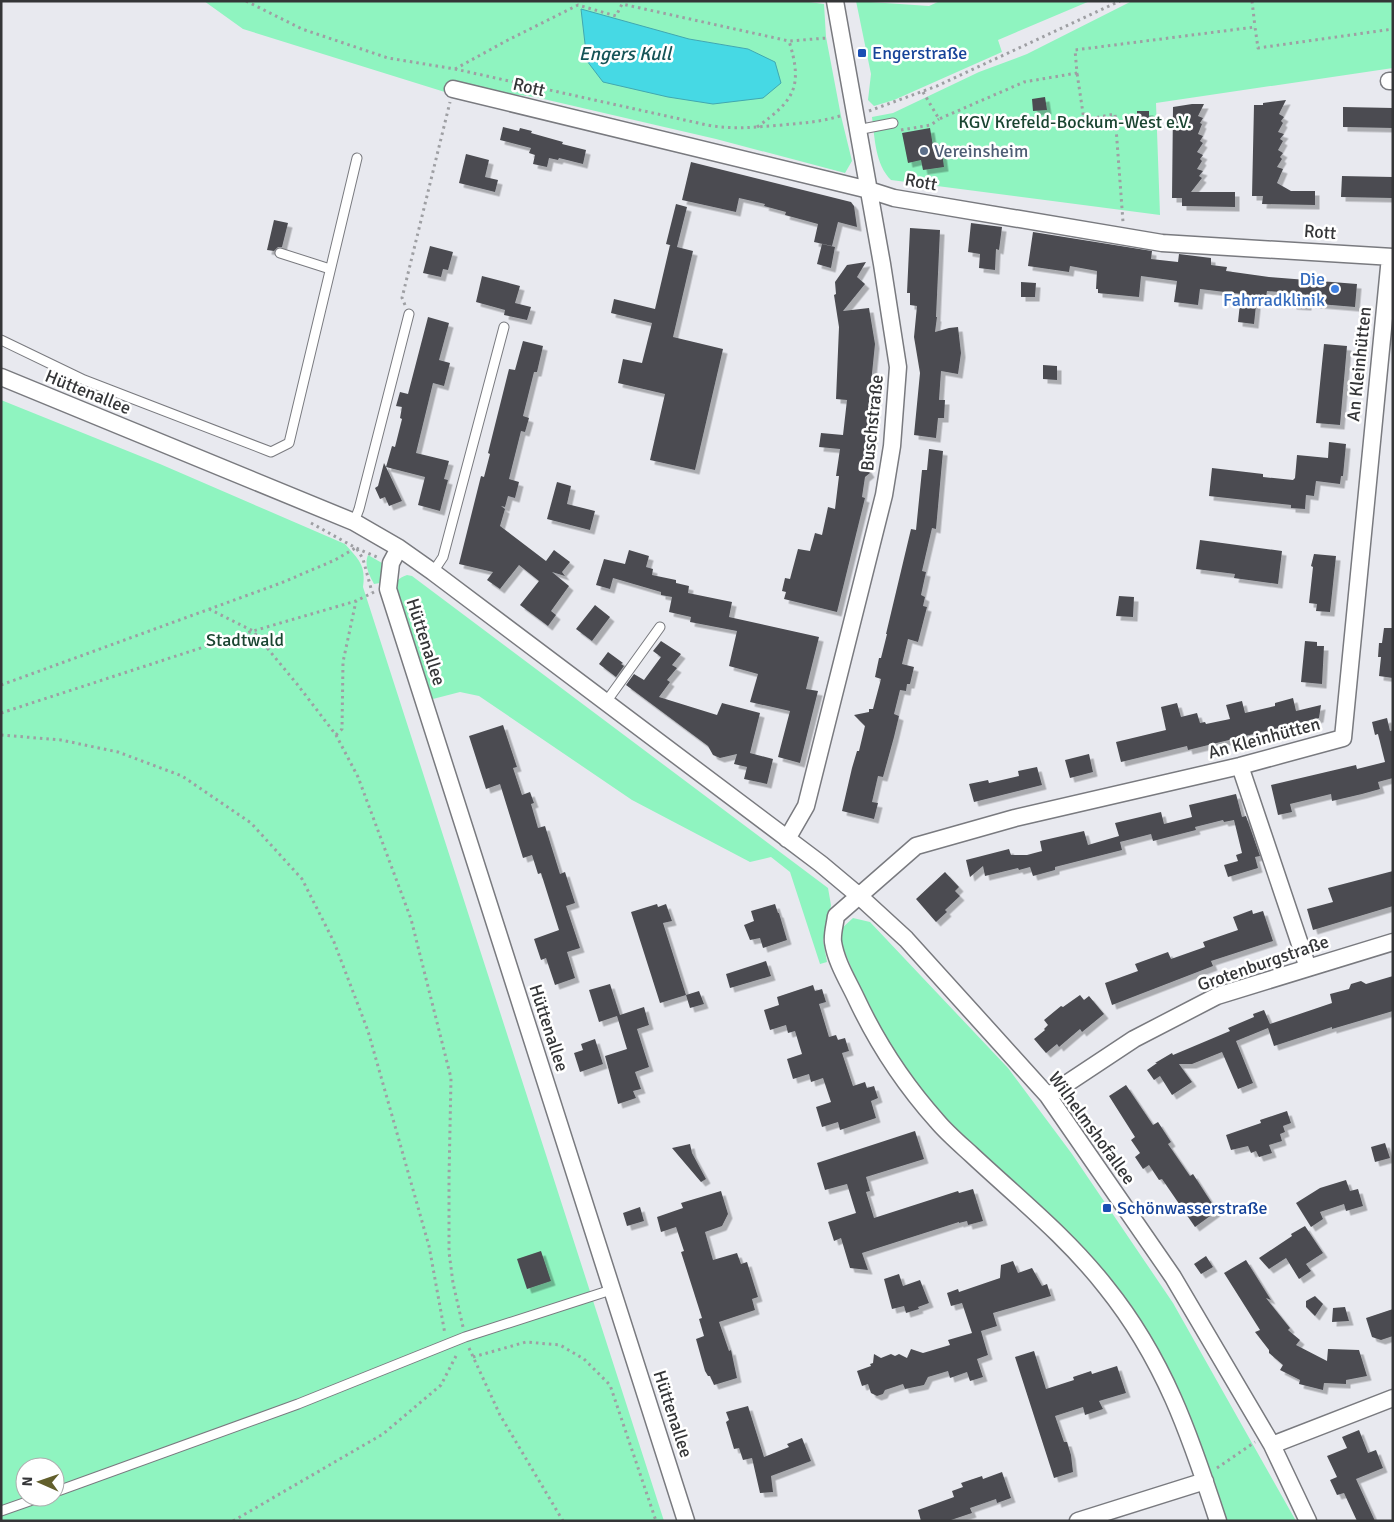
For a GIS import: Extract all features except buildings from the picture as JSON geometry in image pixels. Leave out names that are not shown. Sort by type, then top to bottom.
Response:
[{"type":"street","name":"Buschstraße","points":[[787,839],[806,806],[884,495],[892,446],[898,367],[869,190],[834,1]]},
{"type":"street","name":"Rott","points":[[453,89],[869,190],[894,198],[1162,243],[1391,257]]},
{"type":"street","name":"An Kleinhütten","points":[[858,895],[916,846],[1015,818],[1240,766],[1343,738],[1391,257]]},
{"type":"street","name":"Hüttenallee","points":[[1,377],[354,522],[399,548],[787,839]]},
{"type":"street","name":"Hüttenallee","points":[[399,548],[391,563],[388,589],[686,1521]]},
{"type":"street","points":[[1240,766],[1308,968]]},
{"type":"street","name":"Wilhelmshofallee","points":[[787,839],[858,895],[906,939],[1048,1096],[1173,1277],[1269,1440],[1308,1521]]},
{"type":"street","points":[[858,895],[836,916],[833,942],[839,962],[866,1019],[896,1070],[937,1122],[1075,1250],[1107,1288],[1140,1335],[1182,1415],[1218,1521]]},
{"type":"street","name":"Grotenburgstraße","points":[[1048,1096],[1134,1039],[1217,996],[1393,942]]},
{"type":"street","points":[[1269,1440],[1393,1398]]},
{"type":"street","points":[[1078,1521],[1204,1478]]},
{"type":"lane","points":[[857,130],[892,123]]},
{"type":"lane","points":[[1,340],[84,380],[271,452],[289,443],[357,158]]},
{"type":"lane","points":[[280,254],[330,269]]},
{"type":"lane","points":[[354,522],[360,509],[409,314]]},
{"type":"lane","points":[[433,572],[443,557],[504,327]]},
{"type":"lane","points":[[606,702],[660,627]]},
{"type":"lane","points":[[65,1488],[298,1404],[466,1337],[611,1290]]},
{"type":"lane","points":[[1,1512],[15,1507]]},
{"type":"path","points":[[246,1],[302,29],[388,58],[455,69],[727,129],[814,122],[871,110],[923,92],[1120,1]]},
{"type":"path","points":[[1252,1],[1258,48],[1393,29]]},
{"type":"path","points":[[455,69],[506,40],[578,5],[616,16],[622,3],[789,41],[826,37],[842,39]]},
{"type":"path","points":[[1084,120],[1075,50],[1255,27]]},
{"type":"path","points":[[756,127],[775,114],[789,98],[796,85],[795,60],[789,41]]},
{"type":"path","points":[[892,123],[902,130],[931,125],[939,119],[1024,82],[1077,73]]},
{"type":"path","points":[[409,314],[402,298],[453,89]]},
{"type":"path","points":[[923,92],[939,119]]},
{"type":"path","points":[[1057,125],[1115,114],[1124,236]]},
{"type":"path","points":[[1,685],[281,583],[335,560],[356,548],[363,559],[372,592]]},
{"type":"path","points":[[1,713],[253,631],[356,601],[343,662],[342,730],[336,735]]},
{"type":"path","points":[[209,609],[253,631],[336,735],[358,777],[411,919],[452,1078],[449,1252],[453,1283],[466,1337],[500,1416],[563,1521]]},
{"type":"path","points":[[1,735],[61,740],[118,752],[182,776],[251,823],[302,879],[334,942],[368,1031],[429,1246],[447,1345]]},
{"type":"path","points":[[233,1521],[383,1434],[441,1384],[466,1337]]},
{"type":"path","points":[[473,1357],[526,1342],[560,1344],[584,1359],[610,1386],[656,1521]]},
{"type":"path","points":[[1204,1478],[1231,1457],[1269,1440]]},
{"type":"green space","points":[[204,1],[802,1],[824,4],[826,37],[841,116],[852,161],[845,173],[716,139],[535,97],[450,87],[448,93],[243,29]],"holes":[[[689,39],[748,49],[713,104]]]},
{"type":"green space","points":[[856,1],[929,6],[940,1],[1090,1],[998,40],[1002,52],[894,100],[874,106],[868,100],[871,74]]},
{"type":"green space","name":"KGV Krefeld-Bockum-West e.V.","points":[[1132,1],[1393,1],[1393,68],[1156,103],[1160,215],[891,180],[886,174],[877,151],[872,117],[893,113],[979,72],[1027,54]]},
{"type":"green space","name":"Stadtwald","points":[[1,400],[160,464],[345,544],[360,563],[364,579],[363,587],[664,1521],[1,1521]]},
{"type":"green space","points":[[368,555],[382,563],[380,583],[374,584],[369,574],[367,566]]},
{"type":"green space","points":[[407,575],[412,576],[828,888],[831,905],[828,927],[823,940],[827,962],[820,964],[790,872],[771,857],[750,862],[632,800],[479,696],[460,692],[429,700],[394,591],[398,581]]},
{"type":"green space","points":[[853,918],[870,922],[1008,1068],[1072,1154],[1173,1303],[1296,1521],[1224,1521],[1147,1336],[915,1085],[883,1032],[841,943],[841,929]]},
{"type":"water","name":"Engers Kull","points":[[581,9],[689,39],[748,49],[775,62],[781,83],[763,98],[713,104],[668,97],[603,82],[587,61]]},
{"type":"place","name":"Engerstraße","points":[[862,53]]},
{"type":"place","name":"Vereinsheim","points":[[924,151]]},
{"type":"place","name":"Die Fahrradklinik","points":[[1335,289]]},
{"type":"place","name":"Schönwasserstraße","points":[[1107,1208]]}]
